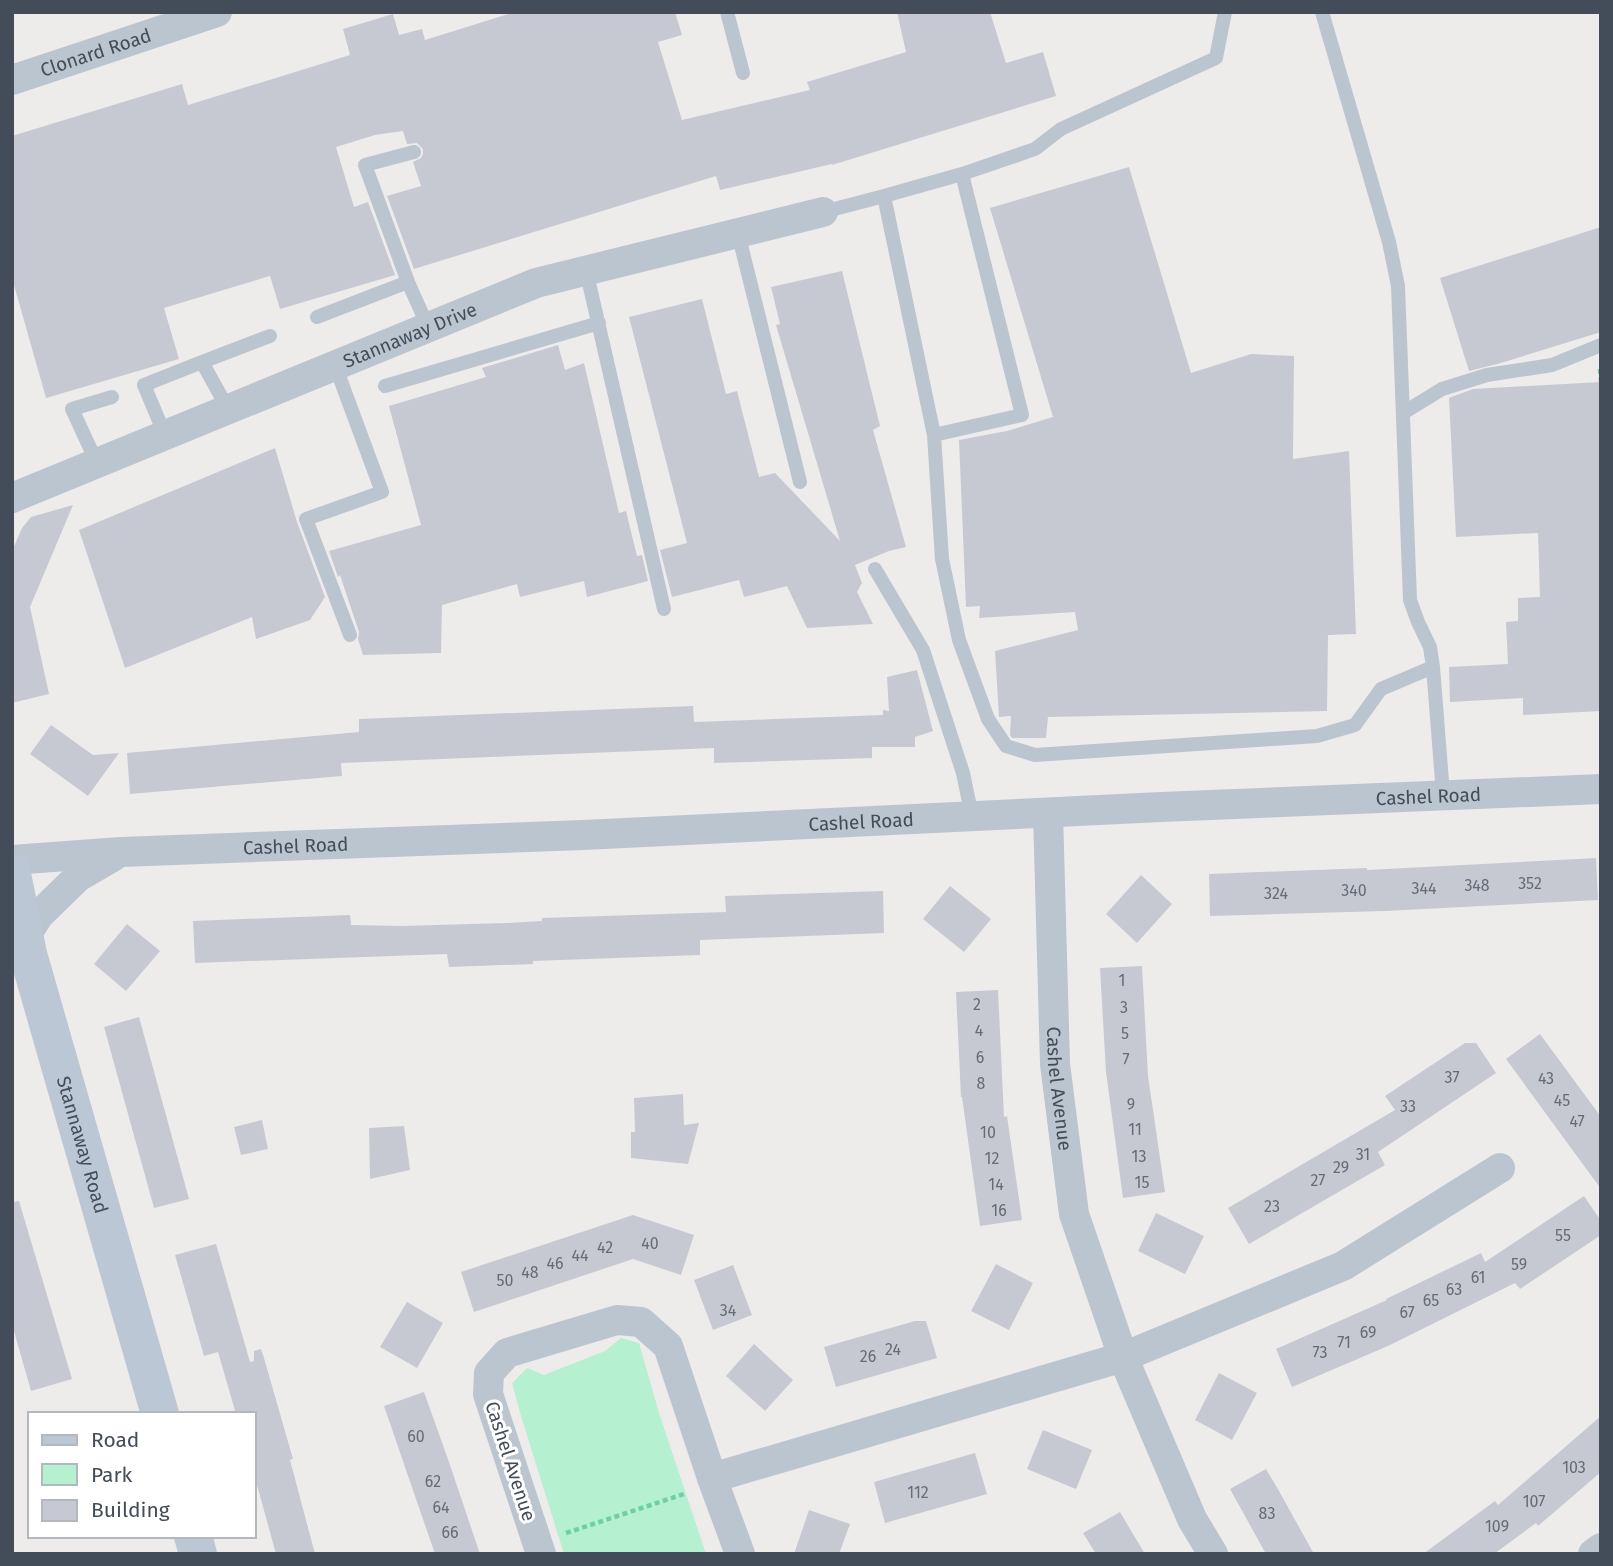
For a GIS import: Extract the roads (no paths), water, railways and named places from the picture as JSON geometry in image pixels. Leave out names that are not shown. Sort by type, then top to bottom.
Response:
[{"type":"street","name":"Clonard Road","points":[[12,80],[217,12]]},
{"type":"street","name":"Stannaway Drive","points":[[12,498],[536,282],[823,212]]},
{"type":"street","name":"Cashel Road","points":[[12,860],[121,852],[583,835],[1443,794],[1601,789]]},
{"type":"street","name":"Cashel Avenue","points":[[1048,813],[1055,1064],[1074,1213],[1123,1357],[1192,1518],[1213,1554]]},
{"type":"street","name":"Cashel Road","points":[[25,937],[39,915],[78,877],[121,852]]},
{"type":"street","name":"Stannaway Road","points":[[12,874],[28,954],[159,1412]]},
{"type":"street","points":[[712,1478],[1123,1357],[1343,1266],[1500,1168]]},
{"type":"street","name":"Cashel Avenue","points":[[539,1548],[488,1394],[489,1373],[507,1353],[617,1320],[641,1322],[668,1346],[740,1554]]},
{"type":"street","points":[[1593,1554],[1601,1548]]},
{"type":"lane","points":[[727,12],[743,73]]},
{"type":"lane","points":[[823,212],[962,174],[1035,149],[1061,129],[1216,58],[1225,12]]},
{"type":"lane","points":[[1322,12],[1390,242],[1398,286],[1410,600],[1430,647],[1443,794]]},
{"type":"lane","points":[[414,152],[365,165],[408,282],[428,327]]},
{"type":"lane","points":[[934,435],[1022,415],[962,174]]},
{"type":"lane","points":[[884,196],[934,435],[942,559],[959,640],[988,719],[1006,746],[1035,755],[1317,736],[1354,725],[1381,688],[1433,667]]},
{"type":"lane","points":[[738,233],[800,482]]},
{"type":"lane","points":[[586,270],[664,609]]},
{"type":"lane","points":[[317,317],[408,282]]},
{"type":"lane","points":[[385,386],[599,323]]},
{"type":"lane","points":[[165,435],[144,385],[270,336]]},
{"type":"lane","points":[[1403,413],[1442,389],[1487,375],[1552,365],[1601,345]]},
{"type":"lane","points":[[202,362],[228,410]]},
{"type":"lane","points":[[335,365],[382,492],[306,519],[350,635]]},
{"type":"lane","points":[[97,463],[72,409],[112,397]]},
{"type":"lane","points":[[875,569],[922,650],[963,773],[972,817]]}]
